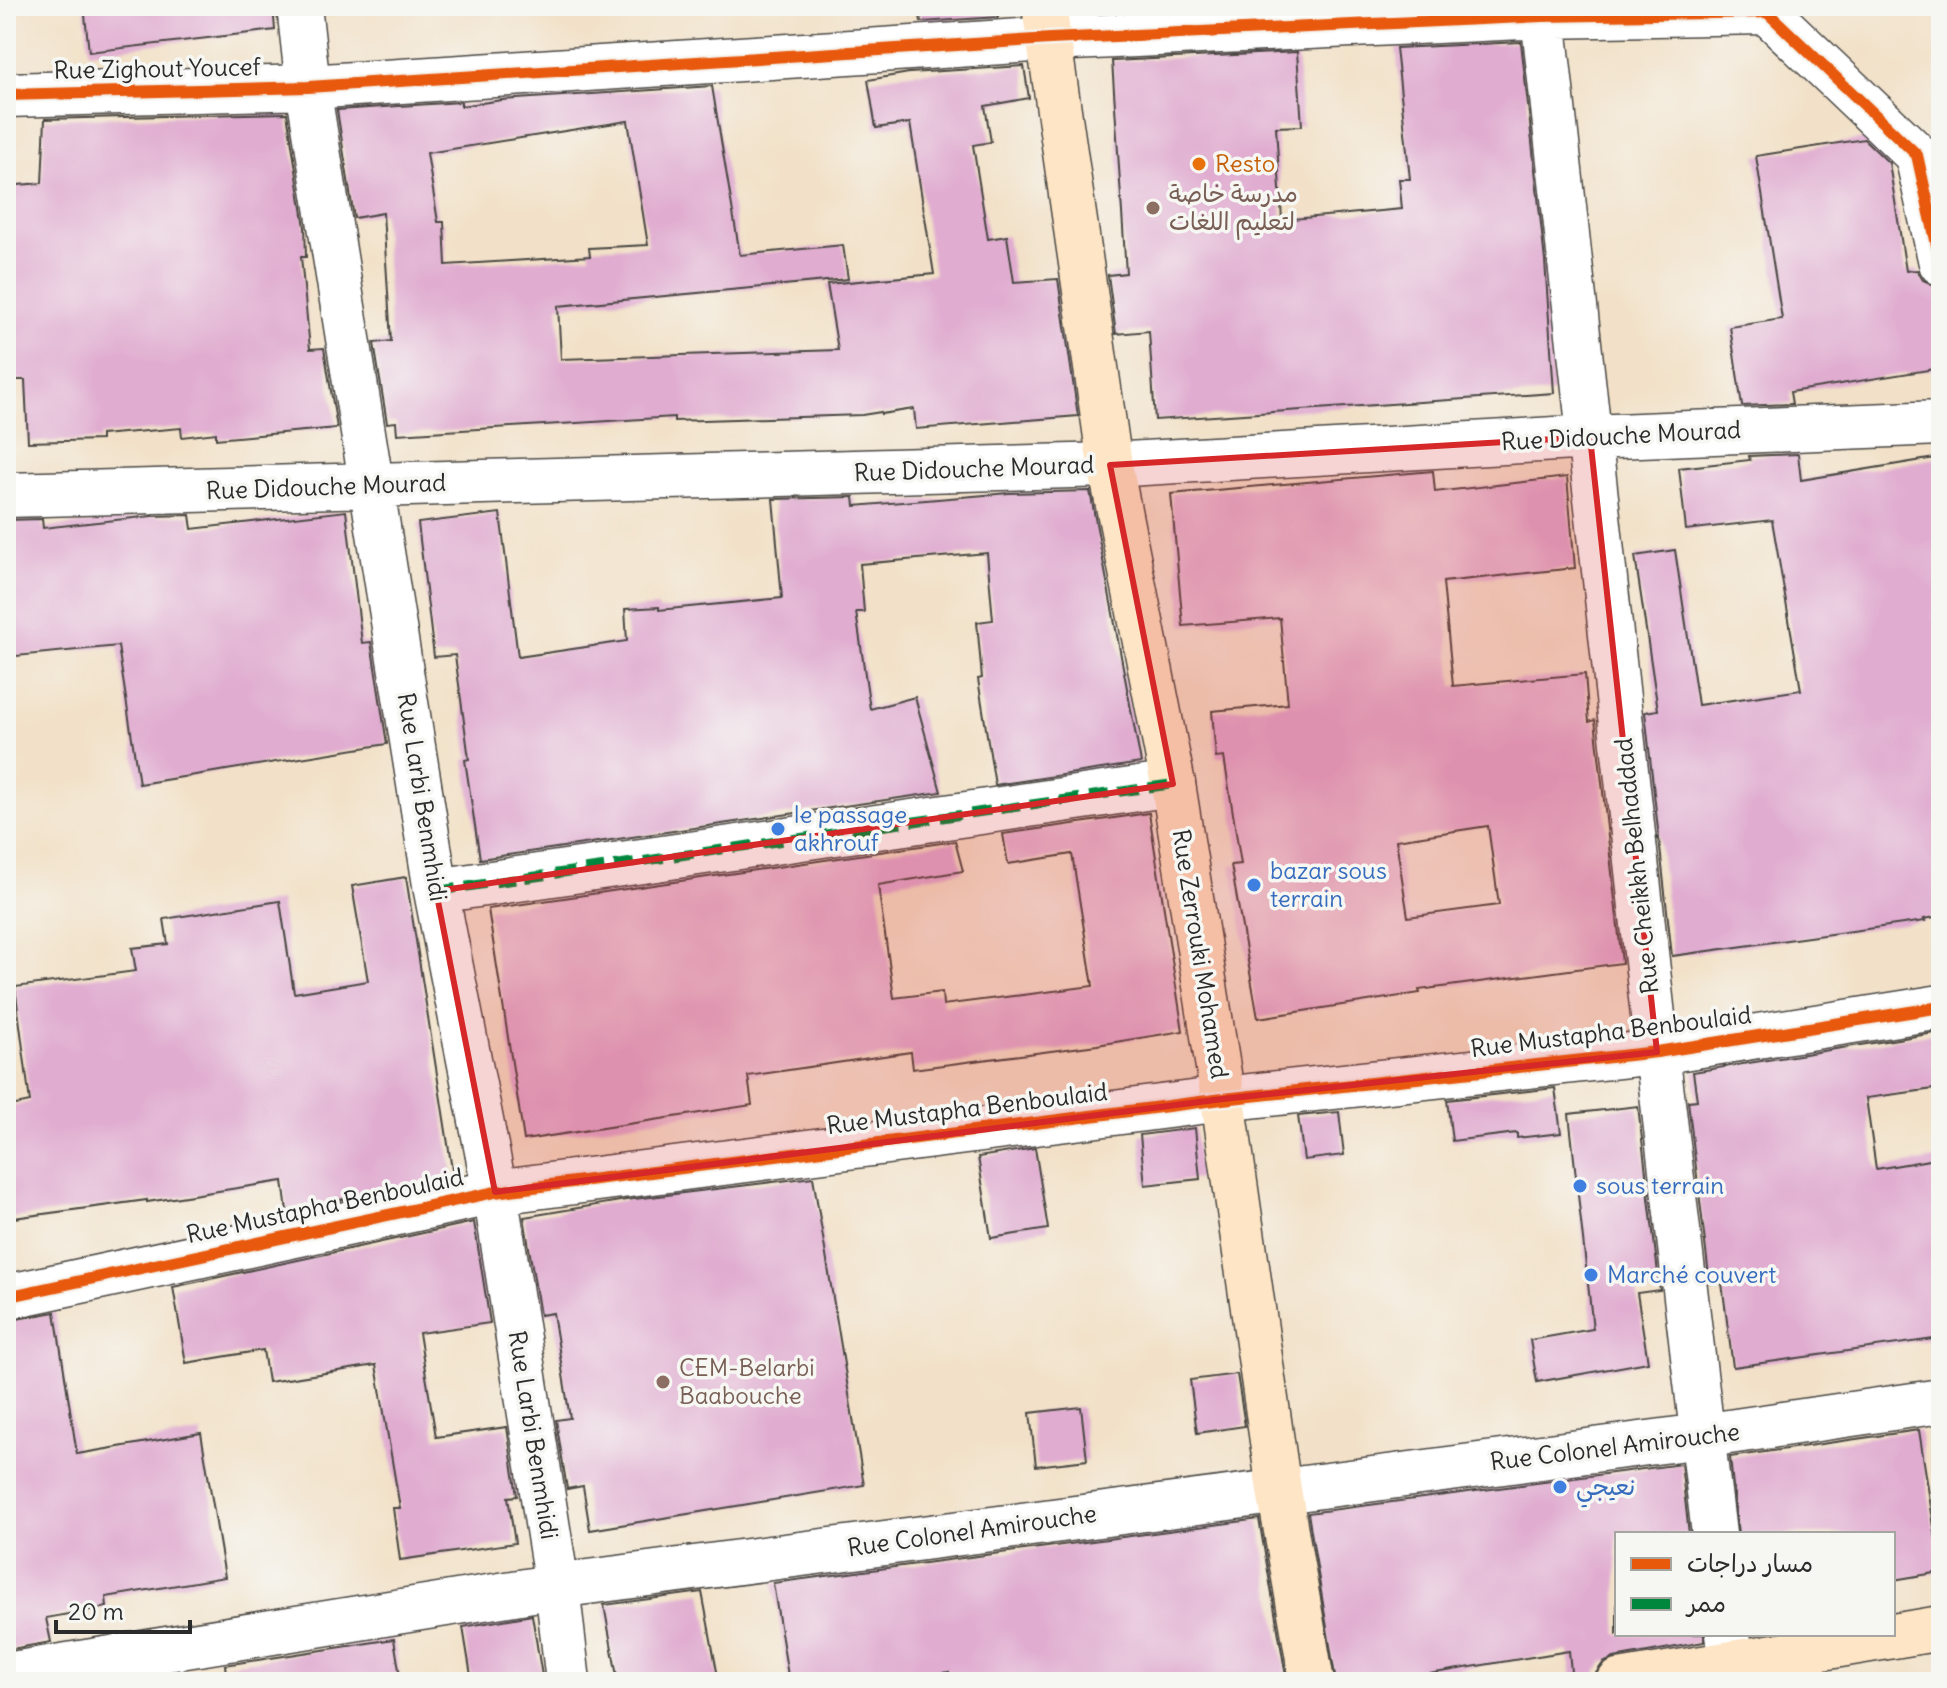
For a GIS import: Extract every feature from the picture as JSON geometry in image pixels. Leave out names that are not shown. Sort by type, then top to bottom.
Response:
[{"type":"street","name":"Rue Larbi Benmhidi","points":[[299,6],[308,87],[436,891],[495,1192],[557,1586],[568,1682]]},
{"type":"street","name":"Rue Zighout Youcef","points":[[6,95],[308,87],[1047,22],[1767,12],[1917,155],[1941,263]]},
{"type":"street","name":"Rue Cheikkh Belhaddad","points":[[1543,16],[1657,1052],[1714,1532]]},
{"type":"street","name":"Rue Zerrouki Mohamed","points":[[1047,22],[1110,465],[1173,784],[1223,1099],[1279,1490],[1312,1682]]},
{"type":"street","name":"Rue Didouche Mourad","points":[[6,495],[1110,465],[1590,437],[1941,423]]},
{"type":"street","points":[[436,891],[1173,784]]},
{"type":"street","name":"Rue Mustapha Benboulaid","points":[[6,1297],[495,1192],[1223,1099],[1657,1052],[1941,1007]]},
{"type":"street","name":"Rue Colonel Amirouche","points":[[6,1675],[557,1586],[1701,1436],[1941,1401]]},
{"type":"street","points":[[1895,1635],[1941,1628]]},
{"type":"street","points":[[1619,1682],[1732,1659],[1887,1636]]},
{"type":"highlighted area","points":[[1590,437],[1657,1052],[1223,1099],[495,1192],[436,891],[1173,784],[1110,465]]},
{"type":"building","points":[[84,6],[273,6],[275,30],[89,52]]},
{"type":"building","points":[[919,6],[997,6],[999,17],[921,22]]},
{"type":"building","points":[[1521,42],[1545,261],[1554,393],[1155,420],[1149,331],[1116,334],[1108,275],[1126,273],[1112,61],[1297,52],[1302,126],[1276,127],[1282,220],[1402,209],[1399,179],[1410,179],[1396,48]]},
{"type":"building","points":[[1024,66],[1029,98],[985,106],[991,142],[973,145],[988,239],[1007,236],[1014,282],[1058,279],[1078,416],[916,429],[914,409],[862,415],[674,421],[674,417],[397,434],[396,422],[387,423],[374,343],[391,341],[383,213],[354,218],[337,110],[461,102],[461,106],[502,100],[712,86],[740,255],[843,245],[848,279],[558,306],[561,359],[838,350],[827,284],[934,274],[910,123],[876,128],[868,80],[909,73]],"holes":[[[628,121],[648,245],[589,248],[590,256],[446,265],[444,222],[438,222],[427,153]]]},
{"type":"building","points":[[287,113],[305,227],[306,257],[301,257],[310,349],[324,348],[337,428],[216,439],[216,433],[182,437],[181,428],[101,435],[101,440],[28,442],[25,380],[15,380],[14,339],[6,340],[6,186],[42,183],[45,119]]},
{"type":"building","points":[[1864,139],[1889,163],[1906,271],[1917,270],[1923,280],[1939,287],[1941,368],[1790,392],[1792,404],[1742,406],[1730,327],[1782,319],[1756,156]]},
{"type":"building","points":[[1798,454],[1801,480],[1941,457],[1941,916],[1925,921],[1672,956],[1645,712],[1658,710],[1635,556],[1675,550],[1698,705],[1801,690],[1772,520],[1686,530],[1679,468],[1750,460],[1749,456]]},
{"type":"building","points":[[1433,471],[1435,492],[1567,477],[1575,568],[1443,582],[1453,686],[1585,674],[1589,722],[1595,720],[1622,963],[1419,990],[1420,993],[1258,1018],[1231,865],[1241,864],[1224,757],[1216,758],[1212,711],[1288,704],[1280,618],[1183,626],[1171,494]],"holes":[[[1488,826],[1499,905],[1408,917],[1396,840]]]},
{"type":"building","points":[[1090,491],[1141,763],[995,785],[978,679],[982,678],[977,622],[993,620],[987,553],[860,564],[864,612],[856,612],[870,709],[915,697],[941,792],[480,859],[465,760],[469,759],[455,655],[434,657],[418,523],[500,513],[518,657],[627,641],[625,609],[659,607],[659,610],[782,598],[773,499],[854,497],[855,506],[1009,493]]},
{"type":"building","points":[[346,511],[362,643],[371,642],[387,744],[139,784],[118,646],[6,657],[6,520],[42,519],[43,528],[190,515],[192,529]]},
{"type":"building","points":[[1149,813],[1183,1031],[913,1069],[911,1052],[748,1076],[752,1105],[524,1140],[488,909],[955,841],[963,871],[878,885],[894,998],[942,992],[943,1005],[1093,986],[1072,854],[1008,864],[1003,834]]},
{"type":"building","points":[[406,877],[453,1176],[287,1211],[283,1181],[6,1219],[6,1107],[30,1102],[15,987],[136,971],[132,948],[168,944],[164,919],[280,901],[294,993],[368,981],[352,886]]},
{"type":"building","points":[[1941,1032],[1941,1088],[1866,1098],[1876,1169],[1941,1158],[1941,1338],[1733,1367],[1722,1283],[1710,1284],[1688,1101],[1697,1100],[1693,1072]]},
{"type":"building","points":[[1555,1088],[1561,1133],[1517,1138],[1517,1133],[1452,1141],[1447,1100]]},
{"type":"building","points":[[1638,1106],[1660,1290],[1637,1293],[1648,1362],[1537,1382],[1530,1340],[1593,1329],[1569,1114]]},
{"type":"building","points":[[1339,1112],[1344,1155],[1304,1160],[1298,1116]]},
{"type":"building","points":[[1195,1128],[1200,1179],[1145,1185],[1140,1135]]},
{"type":"building","points":[[1035,1148],[1048,1229],[991,1238],[978,1157]]},
{"type":"building","points":[[813,1177],[864,1485],[590,1530],[583,1486],[567,1489],[556,1420],[570,1418],[553,1313],[540,1315],[524,1217],[626,1200]]},
{"type":"building","points":[[474,1222],[490,1323],[419,1333],[436,1437],[507,1427],[517,1496],[508,1497],[515,1543],[400,1560],[393,1508],[400,1508],[376,1365],[268,1382],[263,1350],[186,1363],[173,1287]]},
{"type":"building","points":[[55,1312],[77,1454],[201,1433],[225,1577],[106,1597],[107,1607],[46,1618],[51,1642],[6,1650],[6,1321]]},
{"type":"building","points":[[1237,1374],[1245,1426],[1197,1433],[1190,1380]]},
{"type":"building","points":[[1081,1407],[1087,1460],[1036,1466],[1030,1413]]},
{"type":"building","points":[[1919,1430],[1941,1572],[1895,1580],[1895,1532],[1738,1532],[1730,1457]]},
{"type":"building","points":[[1681,1464],[1689,1532],[1615,1532],[1615,1636],[1704,1636],[1704,1642],[1614,1658],[1603,1663],[1596,1673],[1595,1682],[1572,1682],[1569,1651],[1380,1682],[1336,1682],[1308,1513]]},
{"type":"building","points":[[1259,1519],[1287,1682],[951,1682],[949,1672],[888,1682],[789,1682],[773,1583]]},
{"type":"building","points":[[702,1592],[719,1682],[618,1682],[604,1605]]},
{"type":"building","points":[[532,1615],[543,1682],[472,1682],[463,1627]]},
{"type":"building","points":[[394,1639],[401,1682],[227,1682],[225,1665]]},
{"type":"marked path","points":[[436,891],[1173,784]]},
{"type":"cycle path","points":[[6,95],[308,87],[1050,39],[1543,16],[1767,12],[1917,155],[1941,263]]},
{"type":"cycle path","points":[[6,1297],[495,1192],[1223,1099],[1657,1052],[1941,1007]]},
{"type":"place","name":"Resto","points":[[1199,164]]},
{"type":"place","name":"مدرسة خاصة لتعليم اللغات","points":[[1153,208]]},
{"type":"place","name":"le passage akhrouf","points":[[778,829]]},
{"type":"place","name":"bazar sous terrain","points":[[1254,885]]},
{"type":"place","name":"sous terrain","points":[[1580,1186]]},
{"type":"place","name":"Marché couvert","points":[[1591,1275]]},
{"type":"place","name":"CEM-Belarbi Baabouche","points":[[663,1382]]},
{"type":"place","name":"نعيجي","points":[[1560,1487]]}]
